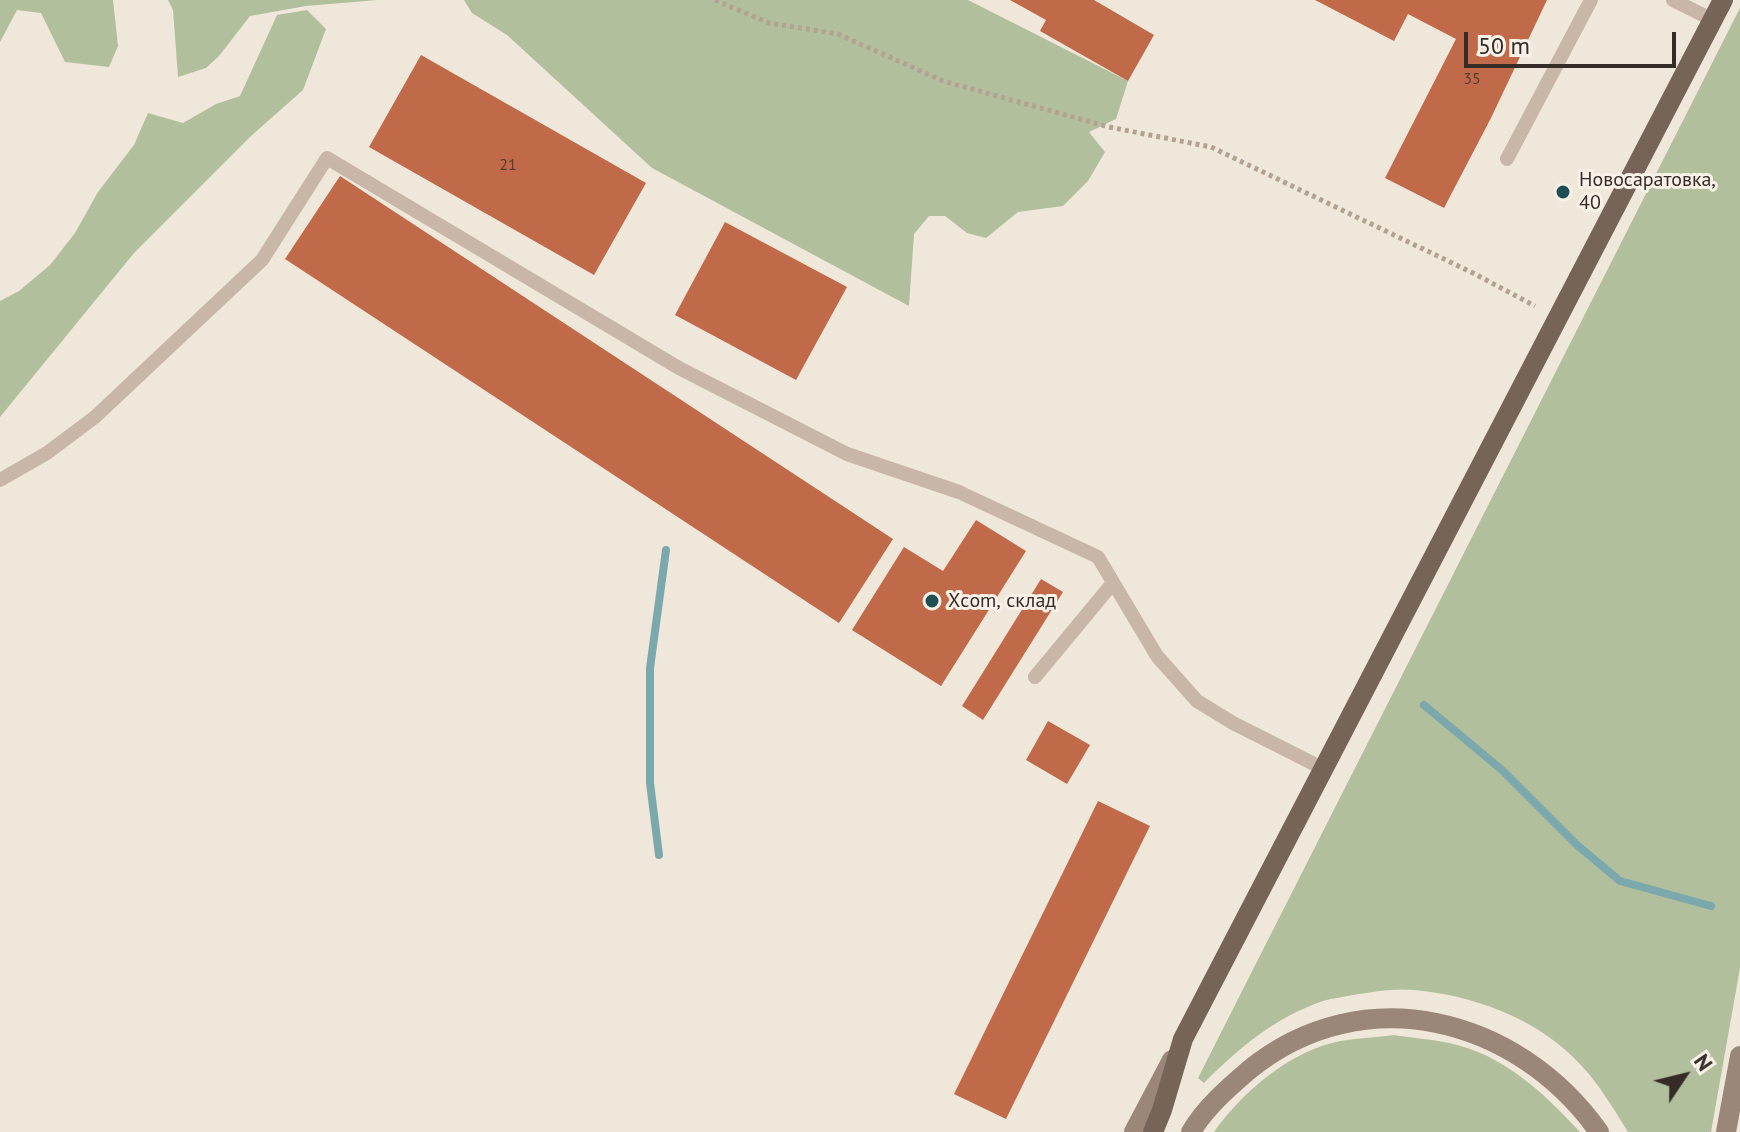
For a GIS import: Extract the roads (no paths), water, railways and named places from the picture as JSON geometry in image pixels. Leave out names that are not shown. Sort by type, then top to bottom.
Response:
[{"type":"main road","points":[[1134,1132],[1723,0]]},
{"type":"main road","points":[[1191,1132],[1237,1080],[1289,1042],[1317,1030],[1346,1023],[1400,1019],[1455,1026],[1501,1044],[1554,1080],[1599,1132]]},
{"type":"main road","points":[[1153,1132],[1183,1039]]},
{"type":"main road","points":[[1726,1132],[1740,1056]]},
{"type":"lane","points":[[1507,159],[1591,0]]},
{"type":"lane","points":[[1673,0],[1713,20]]},
{"type":"lane","points":[[0,480],[47,453],[95,417],[262,260],[327,158],[679,368],[847,454],[959,492],[1098,557],[1157,656],[1197,701],[1233,723],[1324,769]]},
{"type":"lane","points":[[1035,677],[1112,584]]},
{"type":"waterway","points":[[659,855],[650,783],[650,668],[666,550]]},
{"type":"waterway","points":[[1424,705],[1502,770],[1577,845],[1620,881],[1711,906]]},
{"type":"place","name":"Новосаратовка, 40","points":[[1563,192]]},
{"type":"place","name":"Xсom, склад","points":[[932,601]]}]
